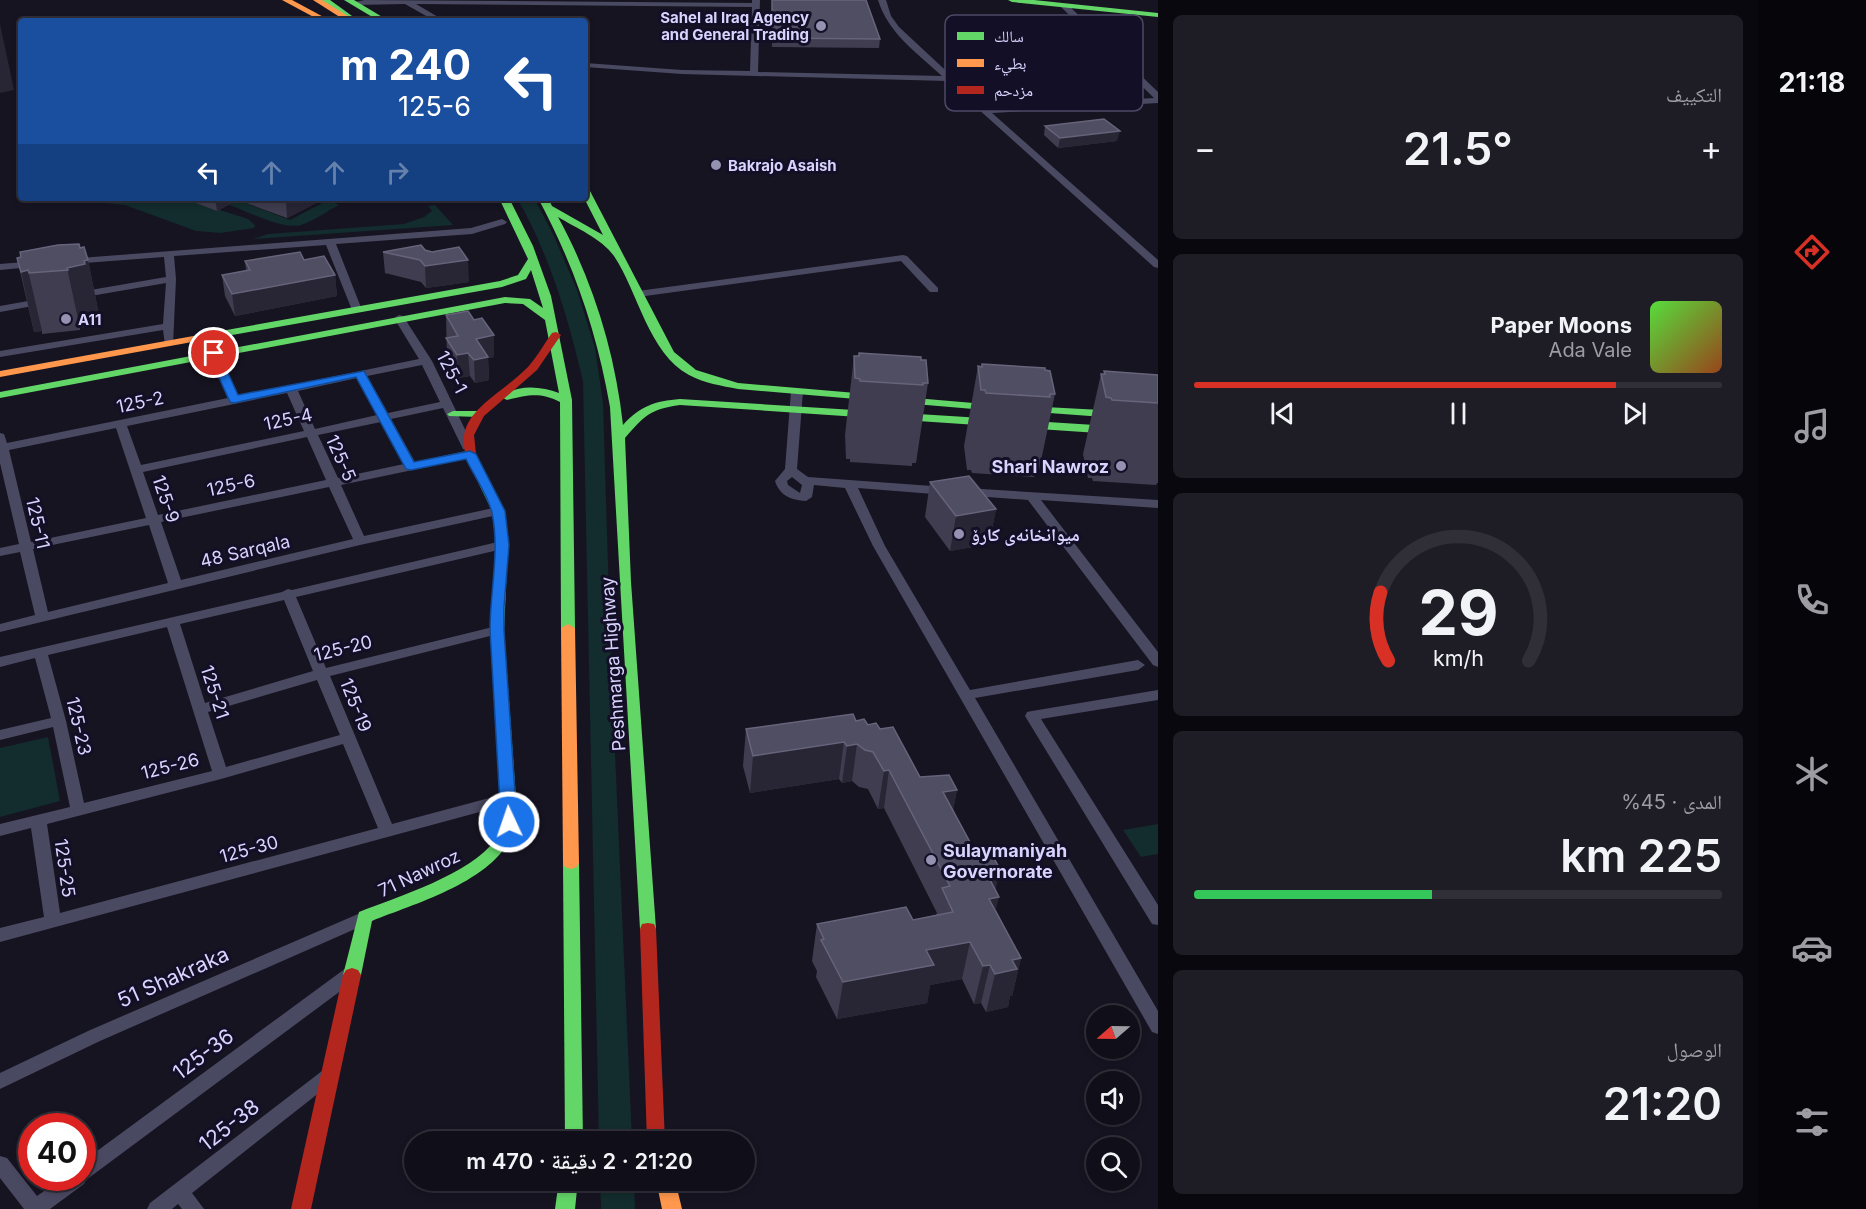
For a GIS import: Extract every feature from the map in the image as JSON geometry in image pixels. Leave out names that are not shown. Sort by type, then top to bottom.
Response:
[{"type":"main road","points":[[286,0],[321,18]]},
{"type":"main road","points":[[296,0],[323,18]]},
{"type":"main road","points":[[317,0],[349,18]]},
{"type":"main road","points":[[325,0],[350,18]]},
{"type":"main road","points":[[1012,0],[1158,15]]},
{"type":"main road","points":[[349,1],[367,18]]},
{"type":"main road","points":[[349,1],[380,18]]},
{"type":"main road","points":[[588,196],[664,346],[680,366],[698,377],[738,386],[797,392],[972,406],[1158,417]]},
{"type":"main road","points":[[491,201],[548,299],[566,400],[574,1131]]},
{"type":"main road","points":[[505,201],[530,266]]},
{"type":"main road","points":[[546,202],[562,217],[598,236],[619,255]]},
{"type":"main road","name":"Peshmarga Highway","points":[[546,202],[562,230],[582,276],[598,325],[612,384],[618,439],[623,564],[642,806],[656,1131]]},
{"type":"main road","points":[[0,374],[512,282],[530,266]]},
{"type":"main road","points":[[422,299],[429,313]]},
{"type":"main road","points":[[0,395],[399,318],[516,299],[528,302],[552,320]]},
{"type":"main road","points":[[469,450],[468,435],[479,414],[533,368],[556,335]]},
{"type":"main road","points":[[491,405],[529,388],[548,391],[566,400]]},
{"type":"main road","points":[[618,439],[638,414],[661,403],[690,402],[1158,433]]},
{"type":"main road","points":[[450,409],[479,414]]},
{"type":"main road","name":"71 Nawroz","points":[[301,1209],[365,917],[472,869],[495,853],[507,830],[497,630],[502,545],[498,511],[469,450]]},
{"type":"main road","points":[[564,1209],[567,1191]]},
{"type":"main road","points":[[574,1191],[574,1209]]},
{"type":"main road","points":[[658,1191],[659,1209]]},
{"type":"main road","points":[[668,1191],[672,1209]]},
{"type":"street","points":[[882,0],[891,24],[945,76]]},
{"type":"street","points":[[349,1],[482,4],[756,2],[754,74]]},
{"type":"street","points":[[406,2],[435,18]]},
{"type":"street","points":[[1064,6],[1073,15]]},
{"type":"street","points":[[588,64],[682,72],[945,79]]},
{"type":"street","points":[[1145,85],[1158,84]]},
{"type":"street","points":[[1145,85],[1158,98]]},
{"type":"street","points":[[1143,99],[1158,98]]},
{"type":"street","points":[[984,111],[1158,265]]},
{"type":"street","points":[[0,267],[472,231],[502,222]]},
{"type":"street","points":[[330,242],[357,310]]},
{"type":"street","points":[[169,254],[171,279],[169,343]]},
{"type":"street","points":[[638,294],[903,258],[934,291]]},
{"type":"street","points":[[0,309],[171,279]]},
{"type":"street","name":"125-1","points":[[399,318],[426,361],[469,450]]},
{"type":"street","points":[[0,354],[168,326]]},
{"type":"street","points":[[214,353],[234,400]]},
{"type":"street","name":"125-2","points":[[1,443],[121,424],[426,361]]},
{"type":"street","points":[[360,373],[411,466]]},
{"type":"street","name":"125-5","points":[[291,388],[360,542]]},
{"type":"street","points":[[791,470],[809,486],[801,497],[781,484],[782,478],[791,470],[797,392]]},
{"type":"street","name":"125-4","points":[[137,470],[384,417],[450,409]]},
{"type":"street","name":"125-9","points":[[121,424],[176,586]]},
{"type":"street","name":"125-11","points":[[1,443],[42,617]]},
{"type":"street","name":"125-6","points":[[0,552],[411,466],[469,450]]},
{"type":"street","points":[[805,481],[1158,504]]},
{"type":"street","points":[[850,484],[879,546],[1158,1027]]},
{"type":"street","points":[[1032,497],[1158,662]]},
{"type":"street","name":"48 Sarqala","points":[[0,628],[498,511]]},
{"type":"street","points":[[0,662],[502,545]]},
{"type":"street","name":"125-19","points":[[288,594],[387,832]]},
{"type":"street","name":"125-21","points":[[172,622],[221,774]]},
{"type":"street","name":"125-20","points":[[200,709],[321,674],[497,630]]},
{"type":"street","name":"125-23","points":[[40,652],[59,721],[78,809]]},
{"type":"street","points":[[967,695],[1138,665]]},
{"type":"street","points":[[1158,695],[1032,716],[1158,919]]},
{"type":"street","points":[[0,735],[59,721]]},
{"type":"street","name":"125-26","points":[[0,830],[221,774],[348,738]]},
{"type":"street","name":"125-30","points":[[0,935],[507,799]]},
{"type":"street","name":"125-25","points":[[39,819],[53,922]]},
{"type":"street","name":"51 Shakraka","points":[[0,1081],[94,1036],[365,917]]},
{"type":"street","name":"125-36","points":[[96,1163],[352,973]]},
{"type":"street","name":"125-38","points":[[157,1209],[329,1075]]},
{"type":"street","points":[[2,1173],[35,1209],[59,1191]]},
{"type":"street","points":[[180,1192],[194,1209]]},
{"type":"green space","points":[[192,201],[248,219],[255,225],[254,228],[220,233],[196,231],[125,205],[95,202]]},
{"type":"green space","points":[[241,201],[290,220],[326,201],[339,205],[311,221],[293,226],[265,219],[229,205]]},
{"type":"green space","points":[[519,201],[536,201],[554,236],[577,290],[595,348],[603,403],[611,661],[632,1131],[599,1131],[583,381],[557,287],[539,242]]},
{"type":"green space","points":[[435,205],[453,225],[253,239],[268,234],[404,224],[424,217],[432,211],[428,206]]},
{"type":"green space","points":[[48,737],[60,801],[0,817],[0,748]]},
{"type":"green space","points":[[1158,824],[1158,854],[1141,857],[1123,830]]},
{"type":"green space","points":[[600,1191],[634,1191],[635,1209],[601,1209]]},
{"type":"building","name":"Sahel al Iraq Agency and General Trading","points":[[772,0],[866,0],[880,39],[772,38]]},
{"type":"building","points":[[1104,119],[1120,131],[1060,138],[1045,126]]},
{"type":"building","points":[[79,244],[80,248],[84,247],[88,260],[84,261],[85,264],[67,268],[68,270],[21,272],[17,258],[21,257],[20,252],[58,245]]},
{"type":"building","points":[[421,245],[425,250],[432,252],[459,247],[468,260],[425,266],[420,260],[383,252]]},
{"type":"building","points":[[300,252],[304,260],[324,256],[335,275],[232,294],[222,275],[250,270],[245,261]]},
{"type":"building","points":[[468,311],[474,320],[482,318],[494,335],[476,339],[488,357],[474,360],[468,353],[457,355],[446,338],[458,336],[446,315]]},
{"type":"building","points":[[859,353],[921,357],[921,360],[926,360],[928,383],[923,383],[923,385],[860,381],[855,378],[854,356],[859,356]]},
{"type":"building","points":[[982,364],[1045,368],[1050,371],[1055,394],[1050,394],[1050,397],[986,393],[985,390],[981,390],[978,366],[982,367]]},
{"type":"building","points":[[1104,371],[1158,375],[1158,403],[1112,400],[1106,397],[1101,374],[1105,374]]},
{"type":"building","points":[[969,476],[996,509],[956,516],[930,482]]},
{"type":"building","points":[[853,714],[856,721],[864,719],[868,725],[876,723],[880,729],[893,727],[920,777],[949,775],[957,790],[943,792],[977,855],[991,853],[1000,869],[986,872],[999,897],[989,899],[1021,958],[1012,960],[1017,969],[995,974],[990,965],[983,966],[970,942],[926,950],[934,965],[843,982],[821,940],[824,939],[817,924],[906,907],[913,920],[953,912],[942,888],[950,886],[889,770],[884,771],[873,752],[857,744],[847,746],[844,742],[753,756],[746,729]]},
{"type":"traffic: fast","points":[[325,0],[351,18]]},
{"type":"traffic: fast","points":[[348,0],[380,18]]},
{"type":"traffic: fast","points":[[1012,0],[1158,15]]},
{"type":"traffic: fast","points":[[588,197],[669,353],[692,372],[738,386],[997,408]]},
{"type":"traffic: fast","points":[[506,201],[528,246],[546,296],[566,400],[568,628]]},
{"type":"traffic: fast","points":[[545,201],[584,284],[603,344],[615,407],[619,439],[625,582],[648,929]]},
{"type":"traffic: fast","points":[[550,208],[598,236],[619,255]]},
{"type":"traffic: fast","points":[[221,334],[502,284],[522,277],[533,259]]},
{"type":"traffic: fast","points":[[0,395],[505,300],[526,301],[552,320]]},
{"type":"traffic: fast","points":[[507,397],[537,391],[551,393],[566,400]]},
{"type":"traffic: fast","points":[[618,439],[638,416],[649,408],[680,402],[1158,433]]},
{"type":"traffic: fast","points":[[1026,409],[1158,417]]},
{"type":"traffic: fast","points":[[453,414],[479,414]]},
{"type":"traffic: fast","points":[[352,975],[365,917],[438,887],[476,867],[490,856],[505,837],[509,813],[497,630],[502,545],[498,511],[484,482]]},
{"type":"traffic: fast","points":[[571,863],[574,1131]]},
{"type":"traffic: fast","points":[[565,1209],[567,1191]]},
{"type":"traffic: slow","points":[[286,0],[321,18]]},
{"type":"traffic: slow","points":[[317,0],[347,18]]},
{"type":"traffic: slow","points":[[0,374],[221,334]]},
{"type":"traffic: slow","points":[[568,628],[571,863]]},
{"type":"traffic: slow","points":[[668,1191],[672,1209]]},
{"type":"traffic: jam","points":[[484,482],[470,454],[468,435],[479,414],[533,368],[556,335]]},
{"type":"traffic: jam","points":[[648,929],[656,1131]]},
{"type":"traffic: jam","points":[[301,1209],[352,975]]},
{"type":"place","name":"Sahel al Iraq Agency and General Trading","points":[[821,26]]},
{"type":"place","name":"Bakrajo Asaish","points":[[716,165]]},
{"type":"place","name":"A11","points":[[66,319]]},
{"type":"place","name":"Shari Nawroz","points":[[1121,466]]},
{"type":"place","name":"میوانخانەی کارۆ","points":[[959,534]]},
{"type":"place","name":"Sulaymaniyah Governorate","points":[[931,860]]},
{"type":"route","points":[[214,353],[234,400],[360,373],[411,466],[470,454],[498,511],[502,545],[497,630],[509,822]]}]
